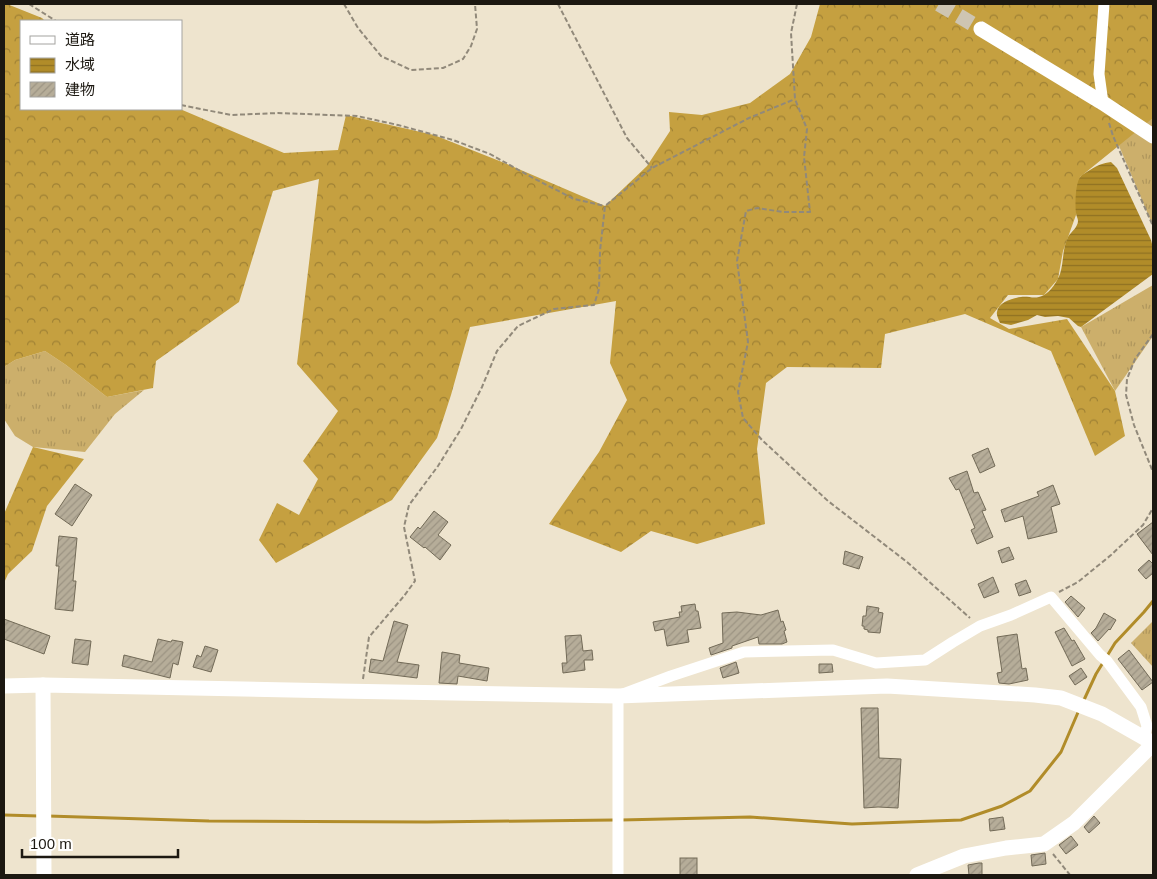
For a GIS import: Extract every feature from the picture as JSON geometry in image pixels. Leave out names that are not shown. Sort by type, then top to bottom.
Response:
[{"type":"street","points":[[1103,103],[1098,74],[1104,4]]},
{"type":"street","points":[[981,29],[1103,103],[1153,136]]},
{"type":"street","points":[[618,696],[744,652],[833,650],[876,663],[925,660],[980,626],[1011,615],[1050,597],[1103,658],[1141,707],[1150,741]]},
{"type":"street","points":[[43,685],[44,875]]},
{"type":"street","points":[[4,686],[43,685],[618,696],[887,686],[1035,694],[1061,698],[1102,714],[1150,741]]},
{"type":"street","points":[[618,696],[618,875]]},
{"type":"street","points":[[917,875],[964,856],[1006,848],[1044,844],[1074,823],[1150,741]]},
{"type":"path","points":[[30,4],[54,20]]},
{"type":"path","points":[[344,4],[358,28],[381,56],[411,70],[443,68],[463,59],[471,46],[477,29],[475,4]]},
{"type":"path","points":[[558,4],[627,138],[652,168]]},
{"type":"path","points":[[797,4],[791,33],[795,99],[807,129],[804,157],[810,212],[783,212],[757,208],[746,211],[737,260],[748,342],[738,392],[743,418],[762,440],[828,501],[907,562],[980,626]]},
{"type":"path","points":[[362,692],[369,637],[415,581],[404,528],[409,505],[438,466],[461,428],[498,350],[518,326],[554,309],[594,304],[599,289],[600,251],[605,206],[652,168],[749,118],[795,99]]},
{"type":"path","points":[[1103,103],[1112,136],[1153,226]]},
{"type":"path","points":[[182,105],[231,114],[278,113],[356,116],[398,125],[453,140],[490,154],[574,199],[605,206]]},
{"type":"path","points":[[1153,334],[1135,359],[1127,379],[1126,395],[1134,425],[1153,472]]},
{"type":"path","points":[[1050,597],[1078,582],[1111,555],[1143,525],[1153,508]]},
{"type":"path","points":[[1044,844],[1070,875]]},
{"type":"green space","points":[[4,4],[44,20],[20,20],[20,110],[182,110],[284,153],[338,150],[346,115],[434,135],[605,206],[647,166],[670,131],[669,112],[702,115],[750,103],[790,74],[811,37],[820,4],[1153,4],[1153,118],[1080,177],[1076,215],[1063,251],[1058,279],[1044,295],[1008,295],[990,318],[1009,329],[1067,319],[1115,391],[1125,436],[1095,456],[1051,351],[965,314],[885,334],[881,368],[787,367],[766,383],[757,449],[765,524],[697,544],[651,531],[621,552],[549,524],[599,452],[627,400],[610,363],[616,301],[470,327],[437,438],[392,500],[276,563],[259,540],[277,503],[299,515],[318,479],[303,461],[338,411],[297,364],[319,179],[273,191],[239,302],[156,361],[153,388],[107,397],[45,351],[15,360],[4,367]]},
{"type":"green space","points":[[1153,107],[1153,226],[1108,120]]},
{"type":"green space","points":[[1153,285],[1153,336],[1115,391],[1081,327]]},
{"type":"green space","points":[[45,351],[107,397],[144,390],[115,414],[85,452],[33,447],[15,436],[4,419],[4,367],[15,360]]},
{"type":"green space","points":[[33,447],[84,459],[47,506],[32,551],[8,574],[4,583],[4,514]]},
{"type":"green space","points":[[1153,621],[1153,667],[1131,643]]},
{"type":"water","points":[[1111,162],[1117,168],[1151,240],[1153,248],[1153,274],[1081,327],[1069,318],[1058,316],[1045,317],[1037,315],[1011,325],[1000,323],[997,313],[1003,303],[1018,298],[1041,296],[1054,286],[1060,274],[1066,242],[1078,223],[1076,200],[1079,179],[1083,174],[1096,167]]},
{"type":"building","points":[[988,448],[995,466],[980,473],[972,455]]},
{"type":"building","points":[[967,471],[974,493],[978,492],[986,510],[982,511],[993,537],[977,544],[971,530],[975,528],[959,489],[956,490],[949,478]]},
{"type":"building","points":[[75,484],[92,495],[72,526],[55,514]]},
{"type":"building","points":[[1053,485],[1060,504],[1051,507],[1057,532],[1028,539],[1023,516],[1005,522],[1001,510],[1039,496],[1037,492]]},
{"type":"building","points":[[434,511],[448,522],[438,535],[451,545],[440,560],[410,537],[418,527],[420,529]]},
{"type":"building","points":[[1153,522],[1153,555],[1137,534]]},
{"type":"building","points":[[59,536],[77,538],[73,581],[76,581],[73,611],[55,609],[59,566],[56,566]]},
{"type":"building","points":[[1009,547],[1014,559],[1002,563],[998,551]]},
{"type":"building","points":[[845,551],[863,557],[859,569],[843,564]]},
{"type":"building","points":[[1149,560],[1153,564],[1153,573],[1146,579],[1138,570]]},
{"type":"building","points":[[993,577],[999,592],[984,598],[978,584]]},
{"type":"building","points":[[1026,580],[1031,592],[1019,596],[1015,584]]},
{"type":"building","points":[[1071,596],[1085,608],[1078,617],[1065,602]]},
{"type":"building","points":[[695,604],[701,628],[687,630],[689,642],[667,646],[664,629],[655,631],[653,622],[680,617],[679,612],[682,612],[681,606]]},
{"type":"building","points":[[867,606],[879,608],[878,612],[883,613],[880,633],[868,632],[862,626]]},
{"type":"building","points":[[778,610],[781,622],[783,621],[786,630],[784,631],[787,642],[782,644],[759,644],[758,637],[711,655],[709,648],[723,643],[722,613],[737,612],[761,615]]},
{"type":"building","points":[[1104,613],[1116,620],[1110,630],[1098,641],[1091,633]]},
{"type":"building","points":[[4,619],[50,636],[44,654],[4,639]]},
{"type":"building","points":[[394,621],[408,625],[397,662],[419,665],[417,678],[369,672],[371,659],[383,661]]},
{"type":"building","points":[[1064,628],[1072,641],[1074,640],[1085,659],[1072,666],[1055,632]]},
{"type":"building","points":[[1017,634],[1022,669],[1026,668],[1028,680],[1009,684],[999,683],[997,673],[1002,672],[997,637]]},
{"type":"building","points":[[581,635],[583,651],[592,650],[593,660],[584,660],[585,670],[563,673],[562,663],[567,663],[565,636]]},
{"type":"building","points":[[75,639],[91,641],[88,665],[72,663]]},
{"type":"building","points":[[158,639],[183,642],[178,665],[173,663],[170,678],[122,666],[124,655],[152,662]]},
{"type":"building","points":[[205,646],[218,650],[211,672],[193,667],[197,655],[201,657]]},
{"type":"building","points":[[1129,650],[1153,682],[1142,690],[1118,659]]},
{"type":"building","points":[[442,652],[460,655],[459,663],[489,668],[487,681],[458,676],[457,684],[439,683]]},
{"type":"building","points":[[736,662],[739,673],[723,678],[720,668]]},
{"type":"building","points":[[819,664],[832,664],[833,672],[819,673]]},
{"type":"building","points":[[1081,668],[1087,677],[1075,685],[1069,676]]},
{"type":"building","points":[[861,708],[878,708],[879,758],[901,759],[898,808],[864,808]]},
{"type":"building","points":[[1094,816],[1100,823],[1089,833],[1084,827]]},
{"type":"building","points":[[1003,817],[1005,829],[990,831],[989,819]]},
{"type":"building","points":[[1071,836],[1078,845],[1066,854],[1059,845]]},
{"type":"building","points":[[1045,853],[1046,864],[1032,866],[1031,855]]},
{"type":"building","points":[[680,858],[697,858],[697,875],[680,875]]},
{"type":"building","points":[[982,863],[982,875],[969,875],[968,865]]},
{"type":"waterway","points":[[1083,702],[1096,674],[1115,643],[1153,601]]},
{"type":"waterway","points":[[621,820],[750,817],[852,824],[961,820],[1002,806],[1030,791],[1061,752],[1079,710]]},
{"type":"waterway","points":[[4,815],[39,816]]},
{"type":"waterway","points":[[48,816],[209,821],[427,822],[614,820]]},
{"type":"tunnel","points":[[939,4],[981,29]]}]
